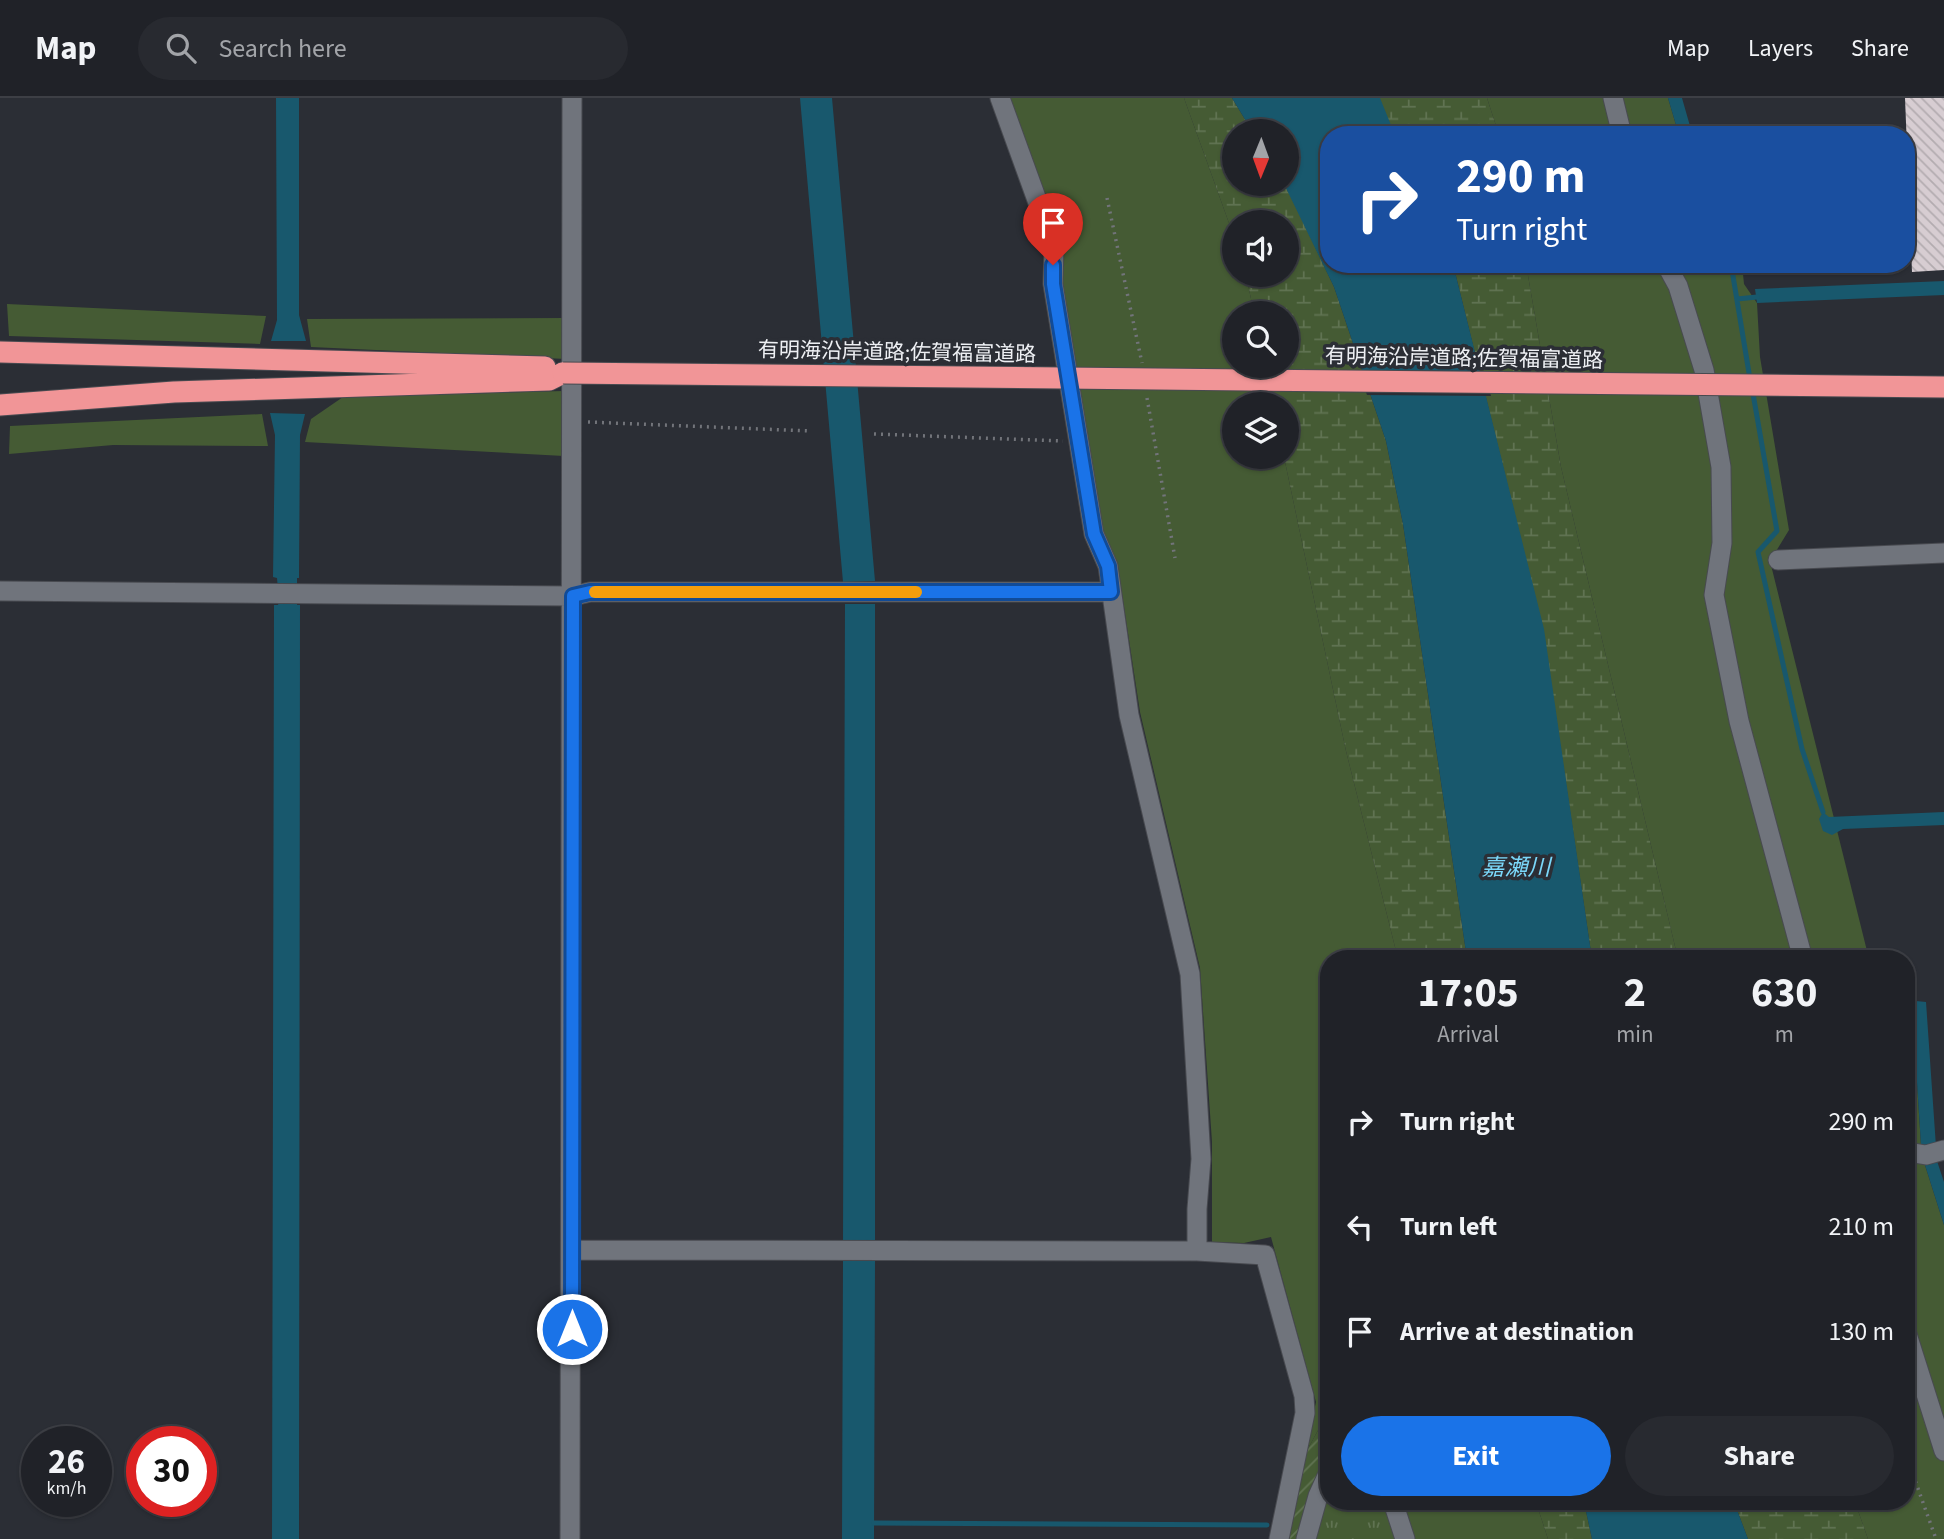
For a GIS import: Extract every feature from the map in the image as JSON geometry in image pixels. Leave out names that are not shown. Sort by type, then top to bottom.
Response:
[{"type":"highway","points":[[0,352],[549,368],[563,373]]},
{"type":"highway","points":[[0,405],[174,392],[549,380],[563,373]]},
{"type":"highway","name":"有明海沿岸道路;佐賀福富道路","points":[[563,373],[1944,387]]},
{"type":"street","points":[[570,1539],[572,98]]},
{"type":"street","points":[[1000,98],[1054,247],[1053,284],[1094,534],[1108,566],[1129,715],[1190,974],[1201,1160],[1197,1251]]},
{"type":"street","points":[[1613,98],[1620,126]]},
{"type":"street","points":[[1670,273],[1678,286],[1704,370],[1721,467],[1722,543],[1714,595],[1739,721],[1803,950]]},
{"type":"street","points":[[1778,561],[1944,553]]},
{"type":"street","points":[[0,591],[573,596],[590,592],[1111,592]]},
{"type":"street","points":[[1915,1153],[1936,1152]]},
{"type":"street","points":[[572,1250],[1197,1251],[1265,1255],[1304,1396],[1305,1413],[1279,1539]]},
{"type":"street","points":[[1915,1359],[1944,1451]]},
{"type":"street","points":[[1306,1539],[1320,1492]]},
{"type":"street","points":[[1396,1510],[1405,1539]]},
{"type":"path","points":[[572,421],[810,431]]},
{"type":"path","points":[[874,434],[1079,442]]},
{"type":"path","points":[[1915,1480],[1936,1539]]},
{"type":"green space","points":[[1009,98],[1184,98],[1224,210],[1222,210],[1222,287],[1249,287],[1251,301],[1222,301],[1222,378],[1268,378],[1270,392],[1222,392],[1222,469],[1287,469],[1346,751],[1396,950],[1320,950],[1320,1427],[1304,1456],[1316,1402],[1271,1237],[1244,1243],[1212,1242],[1212,1142],[1200,968],[1140,712],[1117,561],[1101,534],[1060,289]]},
{"type":"green space","points":[[1184,98],[1232,98],[1245,119],[1222,119],[1222,196],[1291,196],[1298,210],[1224,210]]},
{"type":"green space","points":[[1369,98],[1487,98],[1496,126],[1389,126]]},
{"type":"green space","points":[[1487,98],[1668,98],[1676,126],[1496,126]]},
{"type":"green space","points":[[1299,213],[1320,257],[1320,273],[1327,273],[1334,287],[1386,441],[1403,524],[1466,950],[1396,950],[1346,751],[1287,469],[1299,469],[1299,392],[1270,392],[1268,378],[1299,378],[1299,301],[1251,301],[1249,287],[1299,287]]},
{"type":"green space","points":[[1455,273],[1528,273],[1561,467],[1676,950],[1591,950],[1543,629]]},
{"type":"green space","points":[[1528,273],[1743,273],[1744,284],[1757,303],[1760,357],[1789,530],[1770,561],[1867,950],[1676,950],[1561,467]]},
{"type":"green space","points":[[7,304],[266,316],[260,344],[9,336]]},
{"type":"green space","points":[[567,318],[566,359],[311,347],[307,319]]},
{"type":"green space","points":[[563,391],[564,456],[305,442],[311,419],[343,397]]},
{"type":"green space","points":[[262,414],[268,446],[113,445],[9,454],[10,426]]},
{"type":"green space","points":[[1915,1051],[1921,1145],[1944,1225],[1944,1539],[1868,1539],[1858,1510],[1915,1510]]},
{"type":"green space","points":[[1320,1427],[1320,1474],[1312,1491],[1298,1539],[1286,1539],[1304,1456]]},
{"type":"green space","points":[[1324,1510],[1539,1510],[1548,1539],[1313,1539]]},
{"type":"green space","points":[[1324,1510],[1377,1510],[1387,1539],[1313,1539]]},
{"type":"green space","points":[[1539,1510],[1586,1510],[1592,1539],[1548,1539]]},
{"type":"green space","points":[[1737,1510],[1858,1510],[1868,1539],[1748,1539]]},
{"type":"water","points":[[276,98],[299,98],[299,315],[306,341],[271,341],[277,320]]},
{"type":"water","points":[[800,98],[832,98],[875,581],[843,582]]},
{"type":"water","name":"嘉瀬川","points":[[1232,98],[1380,98],[1391,126],[1320,126],[1320,258],[1299,210],[1290,196],[1299,196],[1299,119],[1245,119]]},
{"type":"water","points":[[1668,98],[1682,98],[1690,126],[1676,126]]},
{"type":"water","name":"嘉瀬川","points":[[1327,273],[1455,273],[1544,629],[1591,950],[1466,950],[1403,524],[1386,441]]},
{"type":"water","points":[[1944,281],[1944,295],[1757,303],[1755,289]]},
{"type":"water","points":[[270,413],[305,414],[300,435],[297,578],[297,605],[300,605],[299,1539],[272,1539],[274,605],[279,602],[277,578],[273,577],[275,435]]},
{"type":"water","points":[[845,604],[875,604],[875,1241],[843,1241]]},
{"type":"water","points":[[1823,812],[1829,817],[1944,812],[1944,825],[1843,829],[1832,835],[1823,831],[1819,819]]},
{"type":"water","points":[[1915,1001],[1926,1002],[1937,1161],[1944,1182],[1944,1225],[1921,1145]]},
{"type":"water","points":[[843,1261],[875,1261],[874,1539],[842,1539]]},
{"type":"water","points":[[1586,1510],[1737,1510],[1748,1539],[1592,1539]]},
{"type":"pier","points":[[1358,370],[1485,371],[1491,396],[1367,395]]},
{"type":"building","points":[[1905,98],[1944,98],[1944,270],[1915,272],[1915,126],[1906,126]]},
{"type":"waterway","points":[[1732,273],[1750,379]]},
{"type":"waterway","points":[[1737,299],[1757,297]]},
{"type":"waterway","points":[[1752,388],[1777,531],[1758,552],[1802,749],[1823,812]]},
{"type":"waterway","points":[[874,1523],[1267,1525]]},
{"type":"slow traffic","points":[[595,592],[916,592]]},
{"type":"route","points":[[572,1329],[573,596],[590,592],[1111,592],[1108,566],[1094,534],[1053,284],[1053,265]]}]
